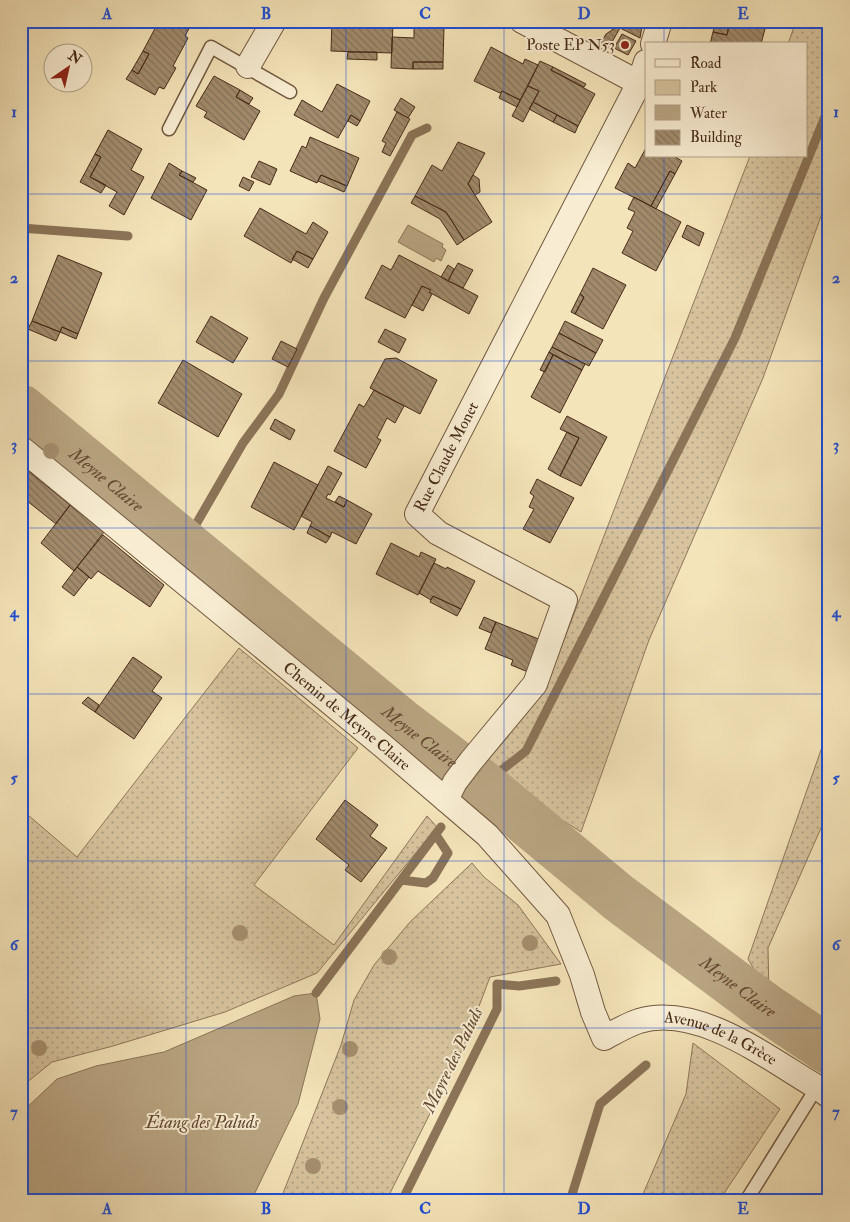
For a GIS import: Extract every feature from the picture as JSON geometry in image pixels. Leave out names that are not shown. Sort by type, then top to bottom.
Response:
[{"type":"street","points":[[248,66],[274,21]]},
{"type":"street","points":[[522,21],[643,72]]},
{"type":"street","points":[[654,42],[660,21]]},
{"type":"street","name":"Rue Claude Monet","points":[[450,791],[471,761],[535,684],[565,600],[438,533],[417,514],[643,72]]},
{"type":"street","name":"Chemin de Meyne Claire","points":[[21,448],[383,746],[450,791],[558,915],[604,1038]]},
{"type":"street","name":"Avenue de la Grèce","points":[[604,1038],[639,1021],[672,1018],[718,1029],[823,1092]]},
{"type":"lane","points":[[169,128],[211,47],[248,66],[290,92]]},
{"type":"lane","points":[[746,1201],[823,1092]]},
{"type":"green space","points":[[796,21],[829,21],[829,194],[763,378],[649,640],[581,832],[480,767],[528,712],[549,679],[749,158],[808,158],[808,42],[789,42]]},
{"type":"green space","points":[[239,648],[358,748],[254,885],[334,945],[427,816],[437,827],[317,973],[225,1012],[113,1046],[52,1062],[21,1087],[21,809],[77,857]]},
{"type":"green space","points":[[829,727],[829,810],[768,948],[769,995],[748,959]]},
{"type":"green space","points":[[472,863],[484,877],[518,905],[561,964],[490,977],[464,1046],[386,1201],[280,1201],[341,1045],[354,1000],[374,965],[410,922]]},
{"type":"green space","points":[[693,1043],[780,1109],[719,1201],[640,1201],[686,1094]]},
{"type":"water","points":[[408,225],[443,244],[442,247],[446,250],[441,261],[436,258],[434,262],[398,242]]},
{"type":"water","name":"Étang des Paluds","points":[[316,993],[320,1019],[298,1104],[251,1201],[21,1201],[21,1113],[57,1079],[96,1066],[164,1052],[294,996]]},
{"type":"building","points":[[159,21],[193,21],[185,36],[188,38],[173,66],[176,68],[164,89],[159,87],[155,95],[126,79],[132,70],[138,74],[149,54],[143,51]]},
{"type":"building","points":[[332,21],[393,21],[392,53],[331,51]]},
{"type":"building","points":[[618,21],[633,21],[632,26],[618,26]]},
{"type":"building","points":[[716,21],[730,21],[727,35],[713,32]]},
{"type":"building","points":[[730,21],[767,21],[762,42],[710,42],[713,32],[727,35]]},
{"type":"building","points":[[633,22],[642,26],[640,38],[620,28],[608,49],[600,45],[606,34],[618,26],[632,26]]},
{"type":"building","points":[[414,27],[444,27],[443,62],[413,62],[413,69],[391,68],[392,37],[414,38]]},
{"type":"building","name":"Poste EP N53","points":[[622,34],[636,41],[628,55],[614,48]]},
{"type":"building","points":[[491,47],[523,64],[525,59],[538,65],[520,100],[474,81]]},
{"type":"building","points":[[143,51],[149,54],[138,74],[132,70]]},
{"type":"building","points":[[348,52],[377,52],[377,60],[347,59]]},
{"type":"building","points":[[540,61],[553,67],[551,70],[595,94],[578,126],[533,102],[539,91],[528,86]]},
{"type":"building","points":[[413,62],[443,62],[443,69],[413,69]]},
{"type":"building","points":[[553,67],[586,84],[584,87],[551,70]]},
{"type":"building","points":[[214,76],[240,90],[236,97],[260,111],[244,140],[204,117],[207,112],[196,106]]},
{"type":"building","points":[[337,84],[370,101],[360,121],[351,115],[338,138],[294,115],[302,100],[322,112]]},
{"type":"building","points":[[528,86],[539,91],[523,122],[512,116]]},
{"type":"building","points":[[240,90],[253,98],[249,104],[236,97]]},
{"type":"building","points":[[502,91],[520,100],[517,107],[499,98]]},
{"type":"building","points":[[401,98],[415,107],[408,118],[394,110]]},
{"type":"building","points":[[533,102],[557,115],[553,122],[529,109]]},
{"type":"building","points":[[397,112],[410,119],[390,156],[382,152],[386,143],[382,141]]},
{"type":"building","points":[[351,115],[360,121],[357,126],[348,121]]},
{"type":"building","points":[[557,115],[578,126],[575,133],[553,122]]},
{"type":"building","points":[[108,130],[142,149],[131,170],[144,177],[124,215],[109,206],[117,192],[90,177],[101,157],[95,154]]},
{"type":"building","points":[[310,137],[359,158],[347,186],[321,175],[317,183],[290,171],[302,146],[306,148]]},
{"type":"building","points":[[458,142],[485,153],[468,184],[492,222],[464,240],[446,212],[415,196],[432,165],[442,171]]},
{"type":"building","points":[[645,150],[645,158],[677,158],[682,161],[675,174],[670,171],[651,206],[615,188],[628,163],[635,168]]},
{"type":"building","points":[[95,154],[101,157],[90,177],[106,185],[101,193],[80,182]]},
{"type":"building","points":[[259,161],[277,169],[270,185],[251,177]]},
{"type":"building","points":[[169,163],[182,171],[179,175],[207,190],[191,220],[151,198]]},
{"type":"building","points":[[182,171],[196,178],[193,182],[179,175]]},
{"type":"building","points":[[670,171],[675,174],[656,209],[651,206]]},
{"type":"building","points":[[321,175],[347,186],[344,192],[318,181]]},
{"type":"building","points":[[473,175],[479,179],[480,192],[475,195],[468,184]]},
{"type":"building","points":[[243,177],[254,182],[249,191],[239,186]]},
{"type":"building","points":[[415,196],[446,212],[464,240],[457,245],[440,219],[411,203]]},
{"type":"building","points":[[634,197],[681,222],[656,271],[622,253],[633,231],[627,228],[635,212],[628,209]]},
{"type":"building","points":[[260,208],[306,234],[313,222],[328,232],[313,259],[297,251],[291,263],[244,236]]},
{"type":"building","points":[[687,225],[704,233],[699,246],[682,237]]},
{"type":"building","points":[[297,251],[313,259],[308,268],[292,259]]},
{"type":"building","points":[[58,255],[102,273],[78,334],[62,327],[60,332],[32,321]]},
{"type":"building","points":[[399,255],[478,296],[469,314],[429,292],[431,290],[422,286],[405,318],[365,298],[382,265],[391,270]]},
{"type":"building","points":[[458,263],[473,270],[463,288],[448,281]]},
{"type":"building","points":[[448,265],[454,269],[448,281],[441,277]]},
{"type":"building","points":[[593,268],[626,285],[603,329],[575,314],[584,297],[580,294]]},
{"type":"building","points":[[422,286],[431,290],[429,292],[432,294],[423,311],[412,305]]},
{"type":"building","points":[[580,294],[584,297],[575,314],[571,312]]},
{"type":"building","points":[[211,316],[248,338],[233,363],[196,342]]},
{"type":"building","points":[[32,321],[60,332],[56,341],[28,329]]},
{"type":"building","points":[[565,321],[603,340],[596,353],[559,333]]},
{"type":"building","points":[[62,327],[78,334],[76,339],[60,332]]},
{"type":"building","points":[[385,329],[406,339],[399,353],[378,342]]},
{"type":"building","points":[[559,333],[596,353],[589,366],[552,347]]},
{"type":"building","points":[[281,341],[297,349],[288,367],[272,359]]},
{"type":"building","points":[[552,347],[585,364],[582,370],[549,352]]},
{"type":"building","points":[[549,352],[553,355],[545,372],[540,370]]},
{"type":"building","points":[[553,355],[582,370],[560,413],[531,397]]},
{"type":"building","points":[[396,358],[437,380],[420,414],[370,388],[385,359]]},
{"type":"building","points":[[183,360],[242,394],[218,437],[158,403]]},
{"type":"building","points":[[374,390],[404,406],[395,423],[387,418],[377,438],[381,440],[366,468],[334,451],[359,404],[364,407]]},
{"type":"building","points":[[567,416],[607,437],[581,486],[560,476],[579,438],[560,429]]},
{"type":"building","points":[[275,419],[295,430],[290,440],[270,429]]},
{"type":"building","points":[[567,432],[579,438],[560,476],[548,469]]},
{"type":"building","points":[[274,462],[318,485],[294,530],[251,507]]},
{"type":"building","points":[[21,465],[70,505],[56,524],[21,496]]},
{"type":"building","points":[[328,466],[342,473],[330,495],[328,494],[326,498],[344,507],[347,500],[372,514],[356,544],[332,532],[330,537],[310,526],[312,522],[301,516]]},
{"type":"building","points":[[537,479],[574,498],[550,543],[523,529],[534,509],[529,507],[534,496],[530,493]]},
{"type":"building","points":[[339,496],[347,500],[344,507],[335,502]]},
{"type":"building","points":[[70,505],[104,532],[74,571],[41,543]]},
{"type":"building","points":[[310,526],[330,537],[326,543],[307,533]]},
{"type":"building","points":[[103,535],[164,585],[150,607],[98,571],[91,579],[77,567]]},
{"type":"building","points":[[391,543],[419,557],[421,552],[436,559],[418,595],[376,574]]},
{"type":"building","points":[[434,563],[446,569],[447,567],[475,581],[461,609],[433,596],[431,600],[419,593]]},
{"type":"building","points":[[77,567],[89,577],[74,596],[62,587]]},
{"type":"building","points":[[433,596],[461,609],[457,616],[430,602]]},
{"type":"building","points":[[484,617],[496,622],[491,633],[479,628]]},
{"type":"building","points":[[496,622],[541,640],[528,672],[511,665],[513,660],[485,649]]},
{"type":"building","points":[[133,657],[162,677],[152,691],[162,698],[134,739],[95,712]]},
{"type":"building","points":[[88,697],[99,705],[95,712],[82,703]]},
{"type":"building","points":[[345,800],[378,825],[370,836],[387,848],[361,882],[345,870],[349,865],[316,839]]},
{"type":"waterway","points":[[475,791],[526,751],[735,338],[829,107]]},
{"type":"waterway","points":[[184,545],[243,443],[279,394],[324,298],[412,135],[427,128]]},
{"type":"waterway","points":[[21,228],[128,236]]},
{"type":"waterway","name":"Meyne Claire","points":[[21,409],[400,722],[483,785],[619,898],[765,1007],[829,1050]]},
{"type":"waterway","points":[[316,993],[441,827]]},
{"type":"waterway","points":[[401,880],[426,883],[433,878],[448,853],[436,835]]},
{"type":"waterway","name":"Mayre des Paluds","points":[[402,1201],[497,1009],[497,984],[519,986],[556,981]]},
{"type":"waterway","points":[[570,1201],[600,1104],[646,1065]]},
{"type":"place","name":"Poste EP N53","points":[[625,45]]}]
